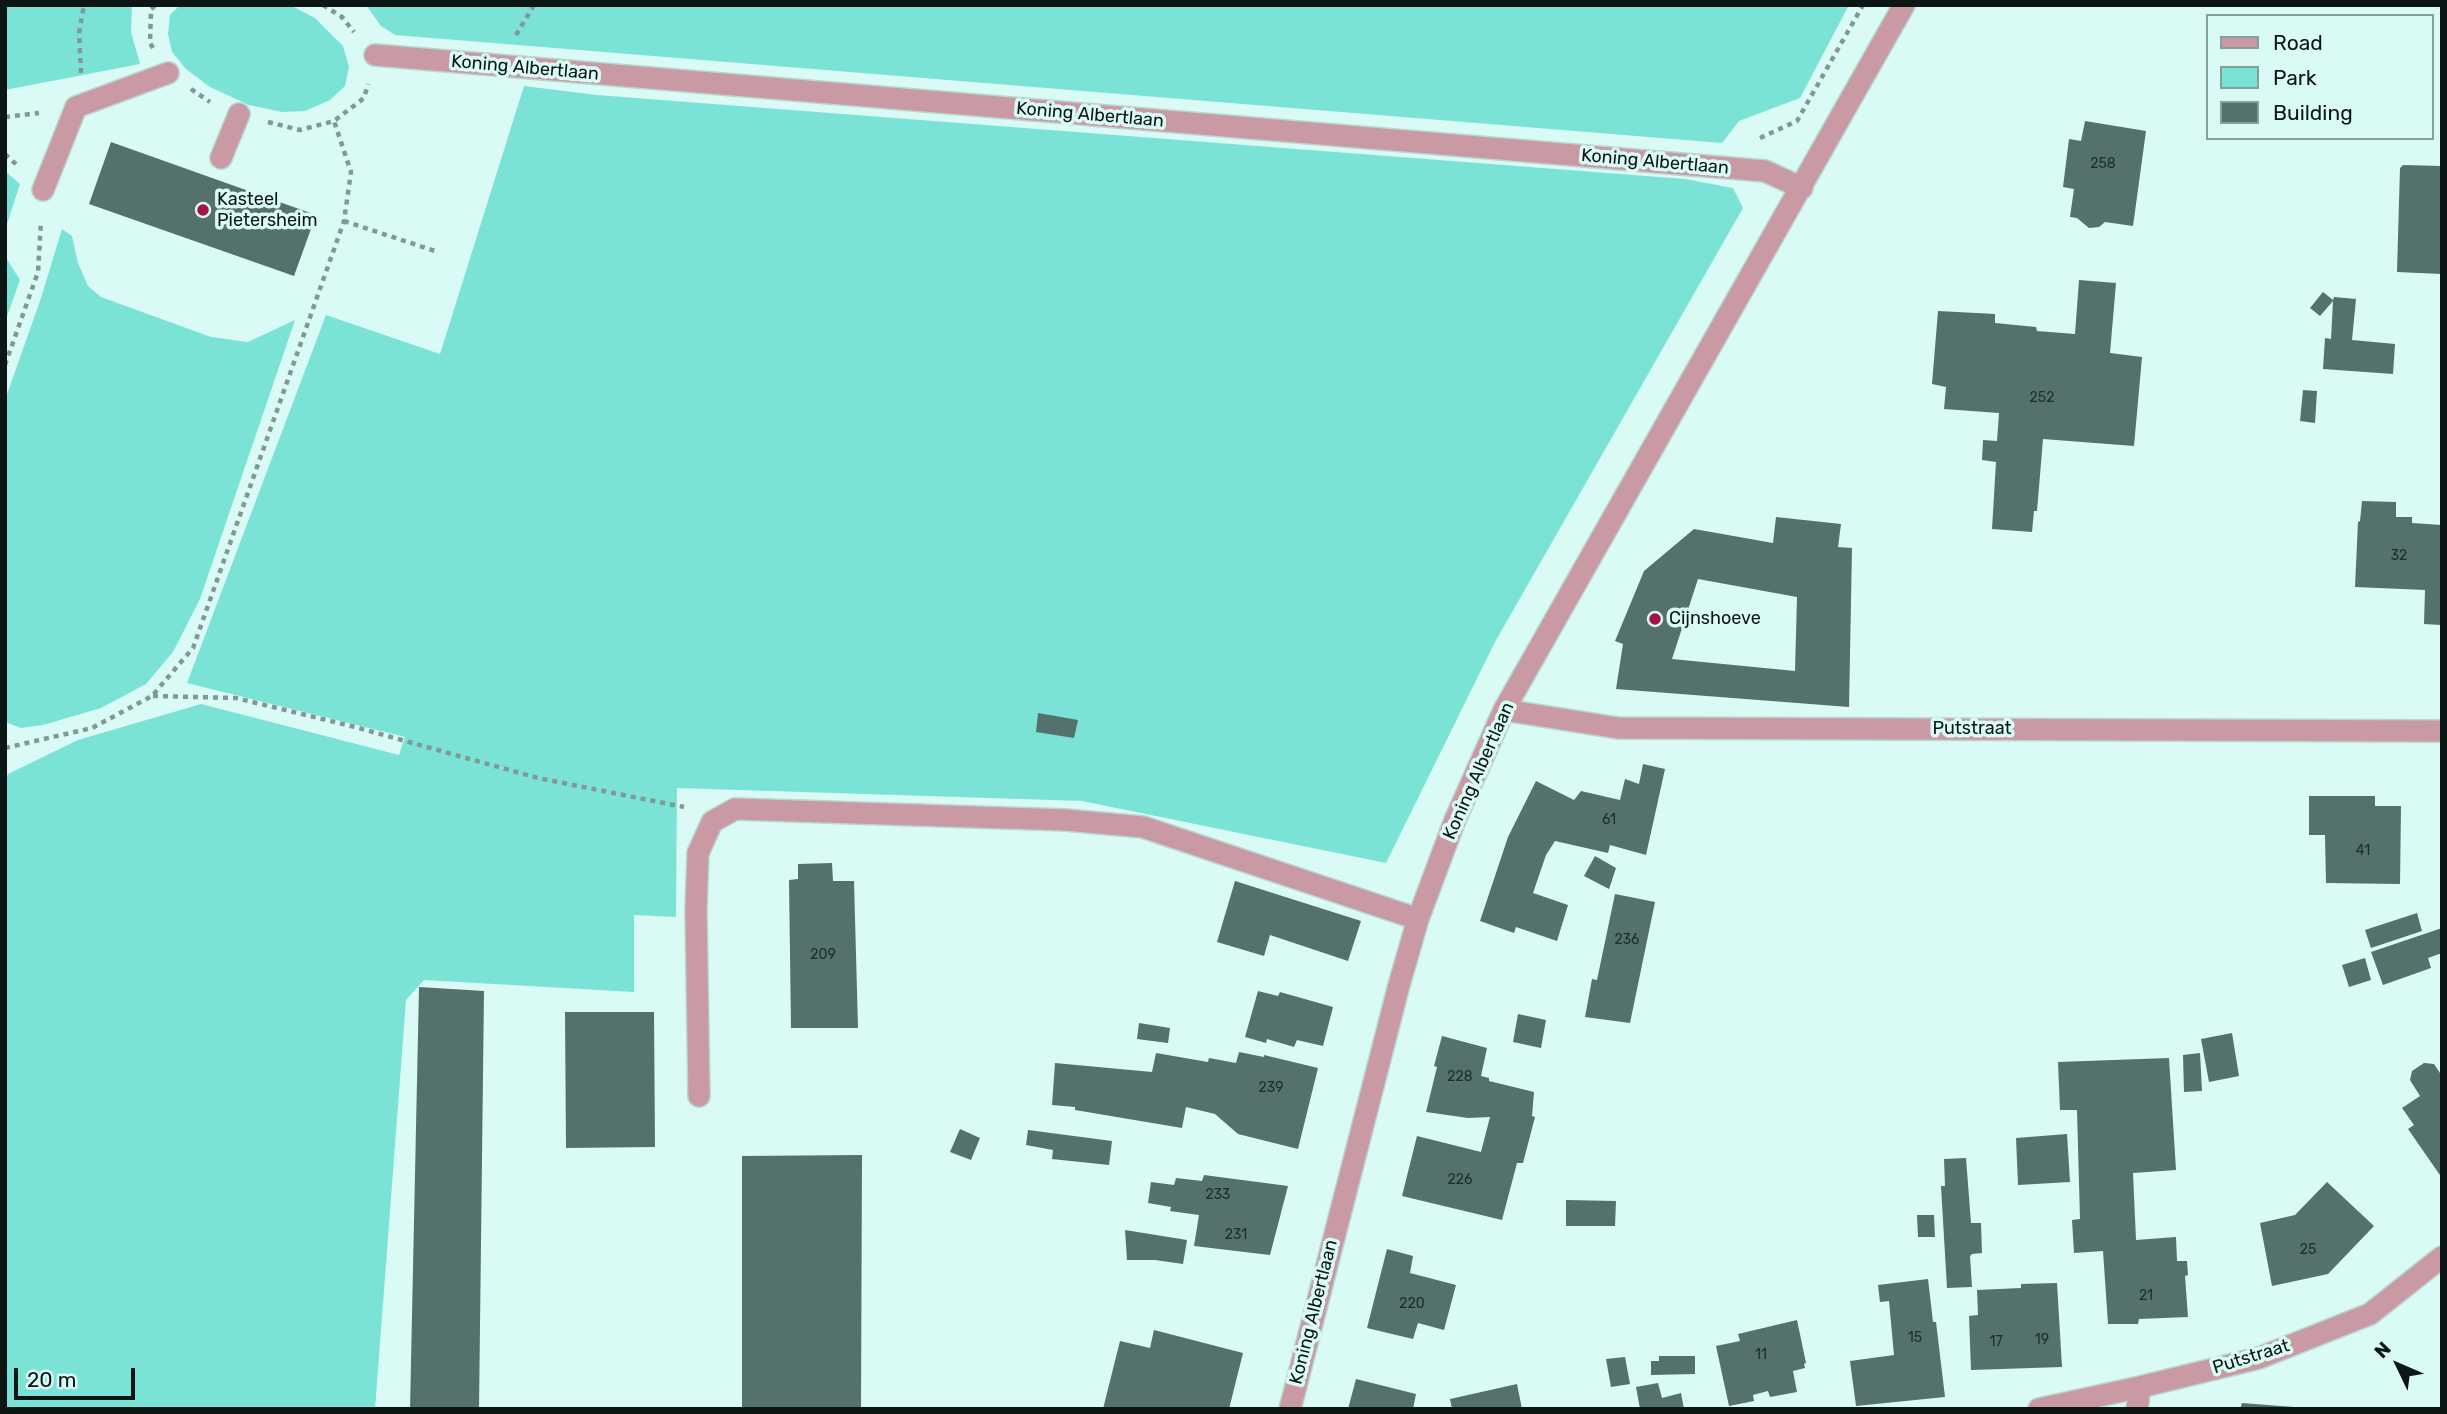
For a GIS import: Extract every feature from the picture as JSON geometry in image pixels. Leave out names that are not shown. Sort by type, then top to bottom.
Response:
[{"type":"street","name":"Koning Albertlaan","points":[[1290,1409],[1418,919],[1455,820],[1504,710],[1904,5]]},
{"type":"street","name":"Koning Albertlaan","points":[[375,55],[1765,171],[1802,188]]},
{"type":"street","points":[[43,190],[76,107],[168,73]]},
{"type":"street","points":[[221,158],[239,114]]},
{"type":"street","name":"Putstraat","points":[[1504,710],[1618,728],[2442,732]]},
{"type":"street","points":[[699,1096],[696,909],[698,853],[712,822],[735,808],[1066,820],[1143,827],[1418,919]]},
{"type":"street","name":"Putstraat","points":[[2039,1409],[2138,1398],[2259,1358],[2370,1314],[2442,1257]]},
{"type":"path","points":[[76,107],[82,80],[79,33],[84,5]]},
{"type":"path","points":[[156,5],[151,9],[150,43],[168,73]]},
{"type":"path","points":[[5,748],[92,728],[152,696],[193,648],[344,221],[351,172],[334,121],[364,99],[375,55],[342,17],[323,5]]},
{"type":"path","points":[[1716,167],[1768,133],[1797,121],[1863,5]]},
{"type":"path","points":[[5,365],[38,272],[43,190]]},
{"type":"path","points":[[344,221],[435,250]]},
{"type":"path","points":[[152,696],[236,698],[355,727],[538,778],[696,809],[712,822]]},
{"type":"green space","points":[[5,5],[132,5],[131,32],[140,64],[5,90]]},
{"type":"green space","points":[[180,5],[290,5],[315,18],[343,46],[349,67],[345,86],[330,100],[305,111],[282,112],[249,105],[210,87],[186,69],[172,52],[168,34],[170,15]]},
{"type":"green space","points":[[366,5],[1849,5],[1800,98],[1739,121],[1722,143],[395,35],[381,26]]},
{"type":"green space","points":[[524,86],[597,95],[1685,179],[1733,188],[1743,208],[1495,642],[1386,863],[1082,801],[677,788],[676,917],[634,915],[634,992],[424,980],[406,1000],[375,1409],[5,1409],[5,782],[8,774],[78,740],[201,704],[399,755],[405,737],[187,683],[326,315],[440,354]]},
{"type":"green space","points":[[5,171],[20,184],[5,230]]},
{"type":"green space","points":[[62,229],[72,236],[78,263],[88,286],[101,297],[211,337],[248,342],[295,320],[200,599],[173,652],[146,684],[101,708],[43,725],[21,728],[5,722],[5,400]]},
{"type":"green space","points":[[5,256],[20,280],[5,322]]},
{"type":"building","points":[[2085,121],[2146,131],[2133,226],[2105,222],[2099,227],[2089,228],[2077,218],[2070,217],[2074,189],[2063,187],[2069,139],[2081,141]]},
{"type":"building","name":"Kasteel Pietersheim","points":[[111,142],[316,215],[294,276],[89,204]]},
{"type":"building","points":[[2403,165],[2442,166],[2442,274],[2397,272],[2400,168]]},
{"type":"building","points":[[2079,280],[2116,283],[2110,353],[2142,357],[2134,446],[2043,439],[2037,511],[2034,511],[2032,532],[1992,529],[1996,462],[1982,460],[1983,440],[1997,441],[1999,413],[1944,409],[1946,387],[1932,384],[1938,311],[1995,314],[1995,323],[2036,327],[2037,331],[2075,334]]},
{"type":"building","points":[[2323,292],[2333,300],[2334,297],[2356,299],[2352,340],[2395,344],[2393,374],[2323,369],[2325,338],[2331,339],[2333,301],[2320,316],[2310,308]]},
{"type":"building","points":[[2303,390],[2317,391],[2315,423],[2300,421]]},
{"type":"building","points":[[2362,501],[2396,502],[2396,517],[2412,517],[2412,523],[2442,525],[2442,625],[2424,624],[2425,590],[2355,587],[2358,522]]},
{"type":"building","name":"Cijnshoeve","points":[[1776,517],[1841,524],[1838,547],[1852,548],[1849,707],[1616,689],[1623,644],[1615,641],[1644,571],[1694,529],[1773,543]],"holes":[[[1698,579],[1797,597],[1795,671],[1672,659]]]},
{"type":"building","points":[[1038,713],[1078,720],[1074,738],[1036,732]]},
{"type":"building","points":[[1643,764],[1665,769],[1646,855],[1610,845],[1608,853],[1555,841],[1546,855],[1533,893],[1568,905],[1557,941],[1516,927],[1514,933],[1480,921],[1508,837],[1536,781],[1574,800],[1581,791],[1620,800],[1625,779],[1639,784]]},
{"type":"building","points":[[2309,796],[2375,796],[2375,806],[2401,806],[2400,884],[2326,883],[2325,835],[2309,835]]},
{"type":"building","points":[[1595,856],[1616,868],[1609,889],[1584,876]]},
{"type":"building","points":[[832,863],[833,881],[854,881],[858,1028],[791,1028],[789,880],[798,879],[798,864]]},
{"type":"building","points":[[1235,881],[1361,921],[1348,961],[1270,935],[1264,956],[1217,942]]},
{"type":"building","points":[[1615,894],[1655,902],[1630,1023],[1585,1017],[1592,979],[1597,980]]},
{"type":"building","points":[[2417,913],[2422,931],[2371,948],[2365,930]]},
{"type":"building","points":[[2442,928],[2442,953],[2428,958],[2431,968],[2383,985],[2371,952]]},
{"type":"building","points":[[2365,958],[2371,980],[2349,987],[2342,965]]},
{"type":"building","points":[[419,987],[484,991],[479,1409],[410,1409]]},
{"type":"building","points":[[1258,991],[1278,996],[1280,992],[1333,1007],[1323,1046],[1297,1040],[1294,1047],[1267,1039],[1266,1043],[1245,1037]]},
{"type":"building","points":[[565,1012],[654,1012],[655,1147],[566,1148]]},
{"type":"building","points":[[1518,1014],[1546,1020],[1541,1048],[1513,1042]]},
{"type":"building","points":[[1139,1023],[1170,1028],[1168,1043],[1137,1039]]},
{"type":"building","points":[[2232,1033],[2239,1076],[2209,1082],[2201,1039]]},
{"type":"building","points":[[1442,1036],[1487,1048],[1481,1076],[1489,1078],[1489,1081],[1534,1092],[1532,1116],[1535,1117],[1523,1163],[1517,1163],[1502,1220],[1402,1196],[1417,1136],[1481,1152],[1490,1117],[1468,1118],[1426,1112]]},
{"type":"building","points":[[1239,1052],[1318,1068],[1298,1149],[1238,1134],[1215,1114],[1186,1107],[1182,1128],[1052,1105],[1055,1063],[1152,1072],[1156,1053],[1208,1062],[1209,1058],[1236,1063]]},
{"type":"building","points":[[2200,1053],[2202,1091],[2184,1092],[2183,1055]]},
{"type":"building","points":[[2169,1058],[2176,1170],[2133,1173],[2136,1240],[2176,1237],[2177,1261],[2187,1261],[2188,1275],[2185,1276],[2188,1317],[2139,1319],[2138,1324],[2108,1324],[2103,1251],[2074,1253],[2072,1220],[2080,1219],[2077,1110],[2060,1110],[2058,1062]]},
{"type":"building","points":[[2424,1063],[2434,1064],[2442,1076],[2442,1178],[2408,1129],[2414,1125],[2402,1108],[2420,1096],[2410,1080],[2412,1071]]},
{"type":"building","points":[[960,1129],[980,1138],[971,1160],[950,1152]]},
{"type":"building","points":[[1028,1130],[1112,1141],[1109,1165],[1052,1159],[1053,1150],[1026,1145]]},
{"type":"building","points":[[2067,1134],[2070,1182],[2018,1185],[2016,1138]]},
{"type":"building","points":[[862,1155],[861,1409],[742,1409],[742,1156]]},
{"type":"building","points":[[1966,1158],[1971,1223],[1981,1223],[1982,1253],[1970,1256],[1972,1287],[1947,1288],[1941,1186],[1945,1186],[1944,1159]]},
{"type":"building","points":[[1204,1175],[1288,1186],[1270,1255],[1194,1246],[1199,1215],[1170,1211],[1171,1207],[1148,1203],[1151,1182],[1174,1185],[1176,1178],[1202,1181]]},
{"type":"building","points":[[2327,1182],[2374,1226],[2328,1274],[2272,1286],[2260,1223],[2295,1215]]},
{"type":"building","points":[[1566,1200],[1616,1201],[1615,1226],[1566,1226]]},
{"type":"building","points":[[1917,1215],[1934,1215],[1935,1237],[1918,1237]]},
{"type":"building","points":[[1125,1230],[1187,1240],[1183,1264],[1127,1260]]},
{"type":"building","points":[[1387,1249],[1413,1256],[1410,1273],[1456,1285],[1444,1330],[1418,1323],[1413,1339],[1367,1328]]},
{"type":"building","points":[[1928,1279],[1945,1397],[1856,1406],[1850,1361],[1894,1355],[1889,1301],[1880,1302],[1878,1285]]},
{"type":"building","points":[[2057,1283],[2062,1367],[1971,1370],[1969,1316],[1978,1315],[1977,1290],[2021,1288],[2021,1284]]},
{"type":"building","points":[[1797,1320],[1806,1363],[1805,1368],[1793,1371],[1797,1392],[1770,1397],[1768,1391],[1753,1395],[1754,1401],[1729,1406],[1716,1346],[1740,1341],[1738,1334]]},
{"type":"building","points":[[1154,1330],[1243,1353],[1229,1409],[1103,1409],[1120,1341],[1150,1348]]},
{"type":"building","points":[[1659,1356],[1695,1356],[1695,1374],[1651,1375],[1651,1361],[1659,1361]]},
{"type":"building","points":[[1625,1357],[1630,1384],[1611,1387],[1606,1359]]},
{"type":"building","points":[[1356,1379],[1416,1394],[1413,1409],[1348,1409]]},
{"type":"building","points":[[1658,1383],[1662,1398],[1681,1393],[1684,1409],[1640,1409],[1636,1387]]},
{"type":"building","points":[[1517,1384],[1522,1409],[1452,1409],[1450,1399]]},
{"type":"building","points":[[2242,1403],[2294,1407],[2294,1409],[2240,1409]]},
{"type":"place","name":"Kasteel Pietersheim","points":[[203,210]]},
{"type":"place","name":"Cijnshoeve","points":[[1655,619]]}]
